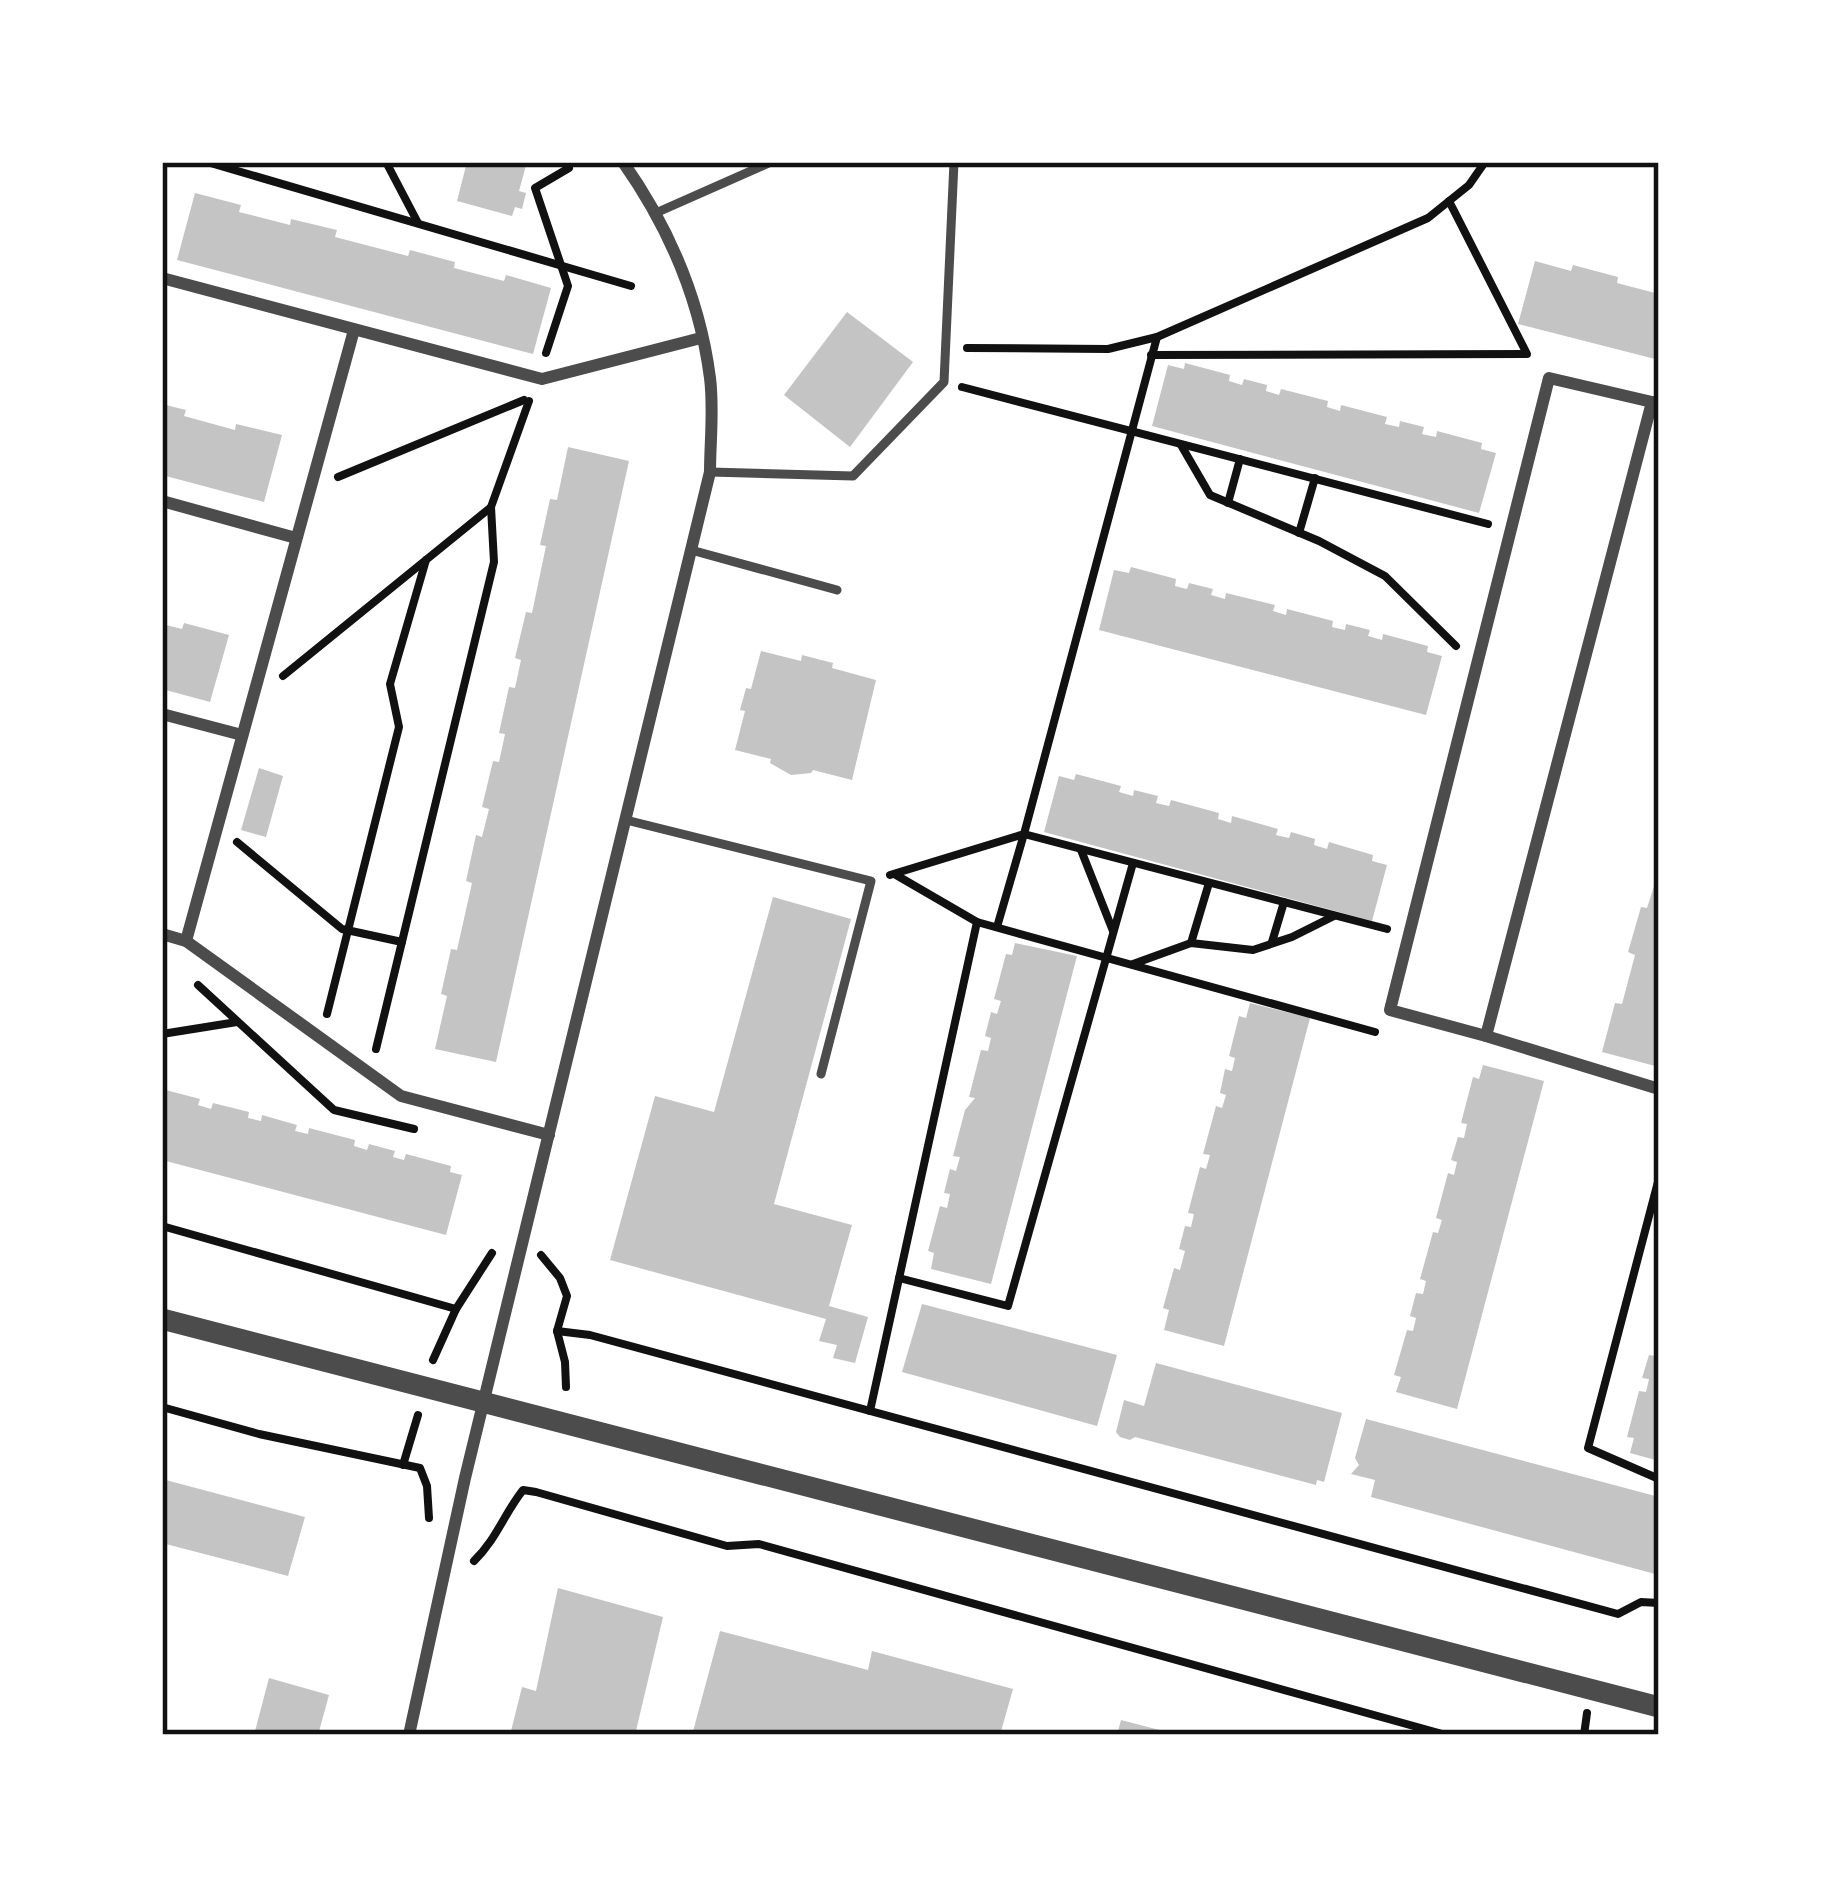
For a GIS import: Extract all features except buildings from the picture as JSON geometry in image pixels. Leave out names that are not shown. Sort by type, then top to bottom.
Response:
[{"type":"street","points":[[409,1735],[484,1401],[710,472],[710,380],[701,338],[682,271],[658,212],[623,162]]},
{"type":"street","points":[[162,278],[537,378],[701,338]]},
{"type":"street","points":[[186,941],[353,330]]},
{"type":"street","points":[[1486,1036],[1655,404],[1549,378],[1390,1010],[1659,1089]]},
{"type":"street","points":[[162,501],[296,538]]},
{"type":"street","points":[[162,714],[242,735]]},
{"type":"street","points":[[162,934],[186,941],[400,1096],[549,1135]]},
{"type":"street","points":[[162,1319],[1659,1706]]},
{"type":"lane","points":[[658,212],[771,162]]},
{"type":"lane","points":[[710,472],[854,476],[944,382],[954,162]]},
{"type":"lane","points":[[691,550],[837,590]]},
{"type":"lane","points":[[626,820],[871,881],[821,1074]]},
{"type":"path","points":[[207,162],[631,286]]},
{"type":"path","points":[[386,162],[419,224]]},
{"type":"path","points":[[945,347],[1108,350],[1157,337],[1428,218],[1469,185],[1485,162]]},
{"type":"path","points":[[537,378],[568,286],[535,188],[568,168]]},
{"type":"path","points":[[1151,355],[1527,354],[1449,202]]},
{"type":"path","points":[[997,927],[1157,337]]},
{"type":"path","points":[[944,382],[1511,530]]},
{"type":"path","points":[[310,489],[530,398],[491,507],[494,562],[370,1074]]},
{"type":"path","points":[[1180,443],[1206,492],[1385,575],[1462,653],[1479,657]]},
{"type":"path","points":[[1228,503],[1240,459]]},
{"type":"path","points":[[1299,533],[1315,478]]},
{"type":"path","points":[[251,701],[491,507]]},
{"type":"path","points":[[320,1039],[399,727],[390,684],[427,560]]},
{"type":"path","points":[[217,826],[343,929],[402,942]]},
{"type":"path","points":[[871,881],[1024,834],[1391,931],[1386,950]]},
{"type":"path","points":[[1080,848],[1114,933]]},
{"type":"path","points":[[899,1278],[1009,1306],[1133,862]]},
{"type":"path","points":[[894,874],[976,922],[1384,1034]]},
{"type":"path","points":[[1191,943],[1209,883]]},
{"type":"path","points":[[1271,944],[1283,902]]},
{"type":"path","points":[[1131,964],[1191,943],[1253,950],[1334,916]]},
{"type":"path","points":[[870,1411],[976,922]]},
{"type":"path","points":[[195,982],[334,1110],[427,1132]]},
{"type":"path","points":[[1366,1029],[1371,1010]]},
{"type":"path","points":[[162,1034],[238,1022]]},
{"type":"path","points":[[1659,1178],[1588,1448],[1659,1479]]},
{"type":"path","points":[[162,1226],[456,1309]]},
{"type":"path","points":[[525,1235],[560,1278],[567,1296],[557,1330],[566,1387]]},
{"type":"path","points":[[557,1330],[590,1335],[1618,1614],[1641,1601],[1659,1602]]},
{"type":"path","points":[[162,1407],[259,1434],[420,1468]]},
{"type":"path","points":[[439,1597],[494,1541],[505,1512],[523,1490],[727,1546],[759,1544],[1446,1735]]}]
